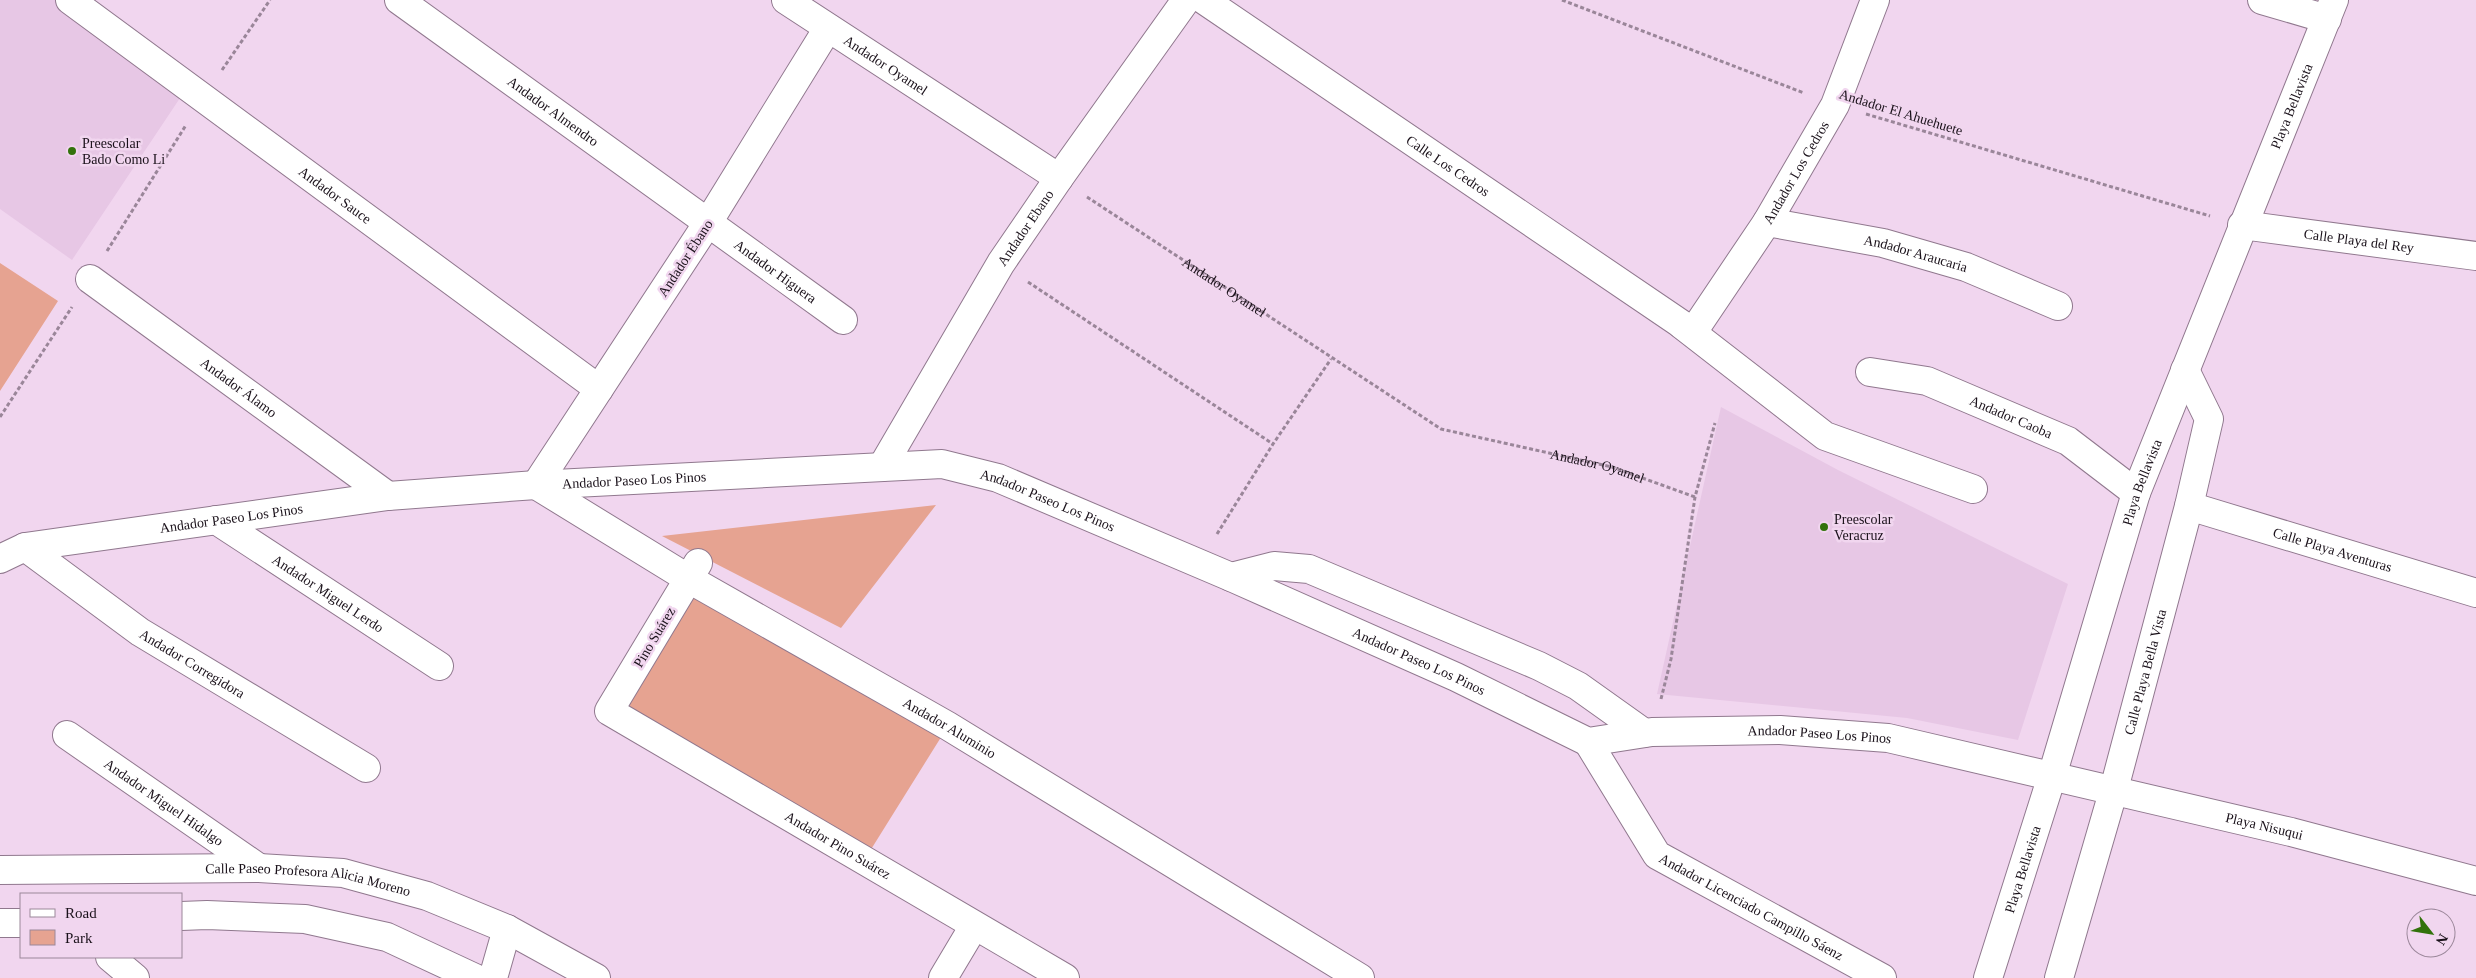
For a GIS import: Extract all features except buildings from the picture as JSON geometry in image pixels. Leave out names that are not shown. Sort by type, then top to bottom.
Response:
[{"type":"street","name":"Andador Sauce","points":[[70,0],[599,388]]},
{"type":"street","name":"Andador Almendro","points":[[399,0],[709,221]]},
{"type":"street","name":"Andador Oyamel","points":[[786,0],[1059,178]]},
{"type":"street","name":"Andador Ebano","points":[[882,467],[1001,264],[1059,178],[1186,0]]},
{"type":"street","name":"Calle Los Cedros","points":[[1204,0],[1688,329],[1825,436],[1973,489]]},
{"type":"street","name":"Andador Los Cedros","points":[[1688,329],[1767,222],[1835,105],[1875,0]]},
{"type":"street","points":[[2262,0],[2330,10]]},
{"type":"street","name":"Playa Bellavista","points":[[1988,978],[2052,776],[2136,493],[2242,225],[2330,10]]},
{"type":"street","name":"Andador Ébano","points":[[536,485],[709,221],[828,28]]},
{"type":"street","name":"Andador Higuera","points":[[709,221],[843,320]]},
{"type":"street","name":"Andador Araucaria","points":[[1767,222],[1883,243],[1966,267],[2058,306]]},
{"type":"street","name":"Calle Playa del Rey","points":[[2242,225],[2476,256]]},
{"type":"street","name":"Andador Álamo","points":[[90,279],[388,496]]},
{"type":"street","name":"Calle Playa Bella Vista","points":[[2059,978],[2114,789],[2189,506],[2209,419],[2185,370]]},
{"type":"street","name":"Andador Caoba","points":[[1870,372],[1926,381],[2068,441],[2136,493]]},
{"type":"street","name":"Andador Paseo Los Pinos","points":[[0,559],[25,547],[388,496],[536,485],[942,464],[998,478],[1230,577],[1447,674],[1588,742],[1648,733],[1780,730],[1888,738],[2052,776]]},
{"type":"street","name":"Andador Aluminio","points":[[536,485],[693,571],[1360,978]]},
{"type":"street","name":"Calle Playa Aventuras","points":[[2189,506],[2476,593]]},
{"type":"street","name":"Andador Miguel Lerdo","points":[[216,520],[439,666]]},
{"type":"street","name":"Andador Corregidora","points":[[25,547],[140,632],[366,768]]},
{"type":"street","points":[[1230,577],[1274,566],[1309,569],[1539,666],[1578,686],[1648,733]]},
{"type":"street","name":"Pino Suárez","points":[[609,711],[693,571]]},
{"type":"street","name":"Andador Pino Suárez","points":[[609,711],[865,859],[974,926],[1065,978]]},
{"type":"street","name":"Andador Miguel Hidalgo","points":[[67,735],[259,868]]},
{"type":"street","name":"Andador Licenciado Campillo Sáenz","points":[[1588,742],[1657,855],[1882,978]]},
{"type":"street","name":"Playa Nisuqui","points":[[2052,776],[2291,832],[2476,881]]},
{"type":"street","name":"Calle Paseo Profesora Alicia Moreno","points":[[0,870],[259,868],[343,873],[427,896],[507,929],[596,978]]},
{"type":"street","points":[[182,916],[208,915],[305,919],[387,938],[475,978]]},
{"type":"street","points":[[0,923],[20,923]]},
{"type":"street","points":[[943,978],[974,926]]},
{"type":"street","points":[[493,978],[507,929]]},
{"type":"street","points":[[111,958],[135,978]]},
{"type":"path","points":[[203,98],[270,0]]},
{"type":"path","name":"Andador El Ahuehuete","points":[[1562,0],[1835,105],[2242,225]]},
{"type":"path","name":"Andador Oyamel","points":[[1059,178],[1441,429],[1612,467],[1695,497]]},
{"type":"path","points":[[1001,264],[1273,444]]},
{"type":"path","points":[[1199,564],[1273,444],[1332,359]]},
{"type":"path","points":[[1648,733],[1671,659],[1695,497],[1715,423]]},
{"type":"shaded area","name":"Preescolar Bado Como Li","points":[[0,0],[62,0],[184,92],[72,260],[0,209]]},
{"type":"shaded area","name":"Preescolar Veracruz","points":[[1721,407],[1838,470],[2068,584],[2018,740],[1907,718],[1657,694]]},
{"type":"green space","points":[[0,263],[58,301],[0,391]]},
{"type":"green space","points":[[936,505],[841,628],[662,536]]},
{"type":"green space","points":[[689,579],[948,726],[865,859],[609,711]]},
{"type":"place","name":"Preescolar Bado Como Li","points":[[72,151]]},
{"type":"place","name":"Preescolar Veracruz","points":[[1824,527]]}]
